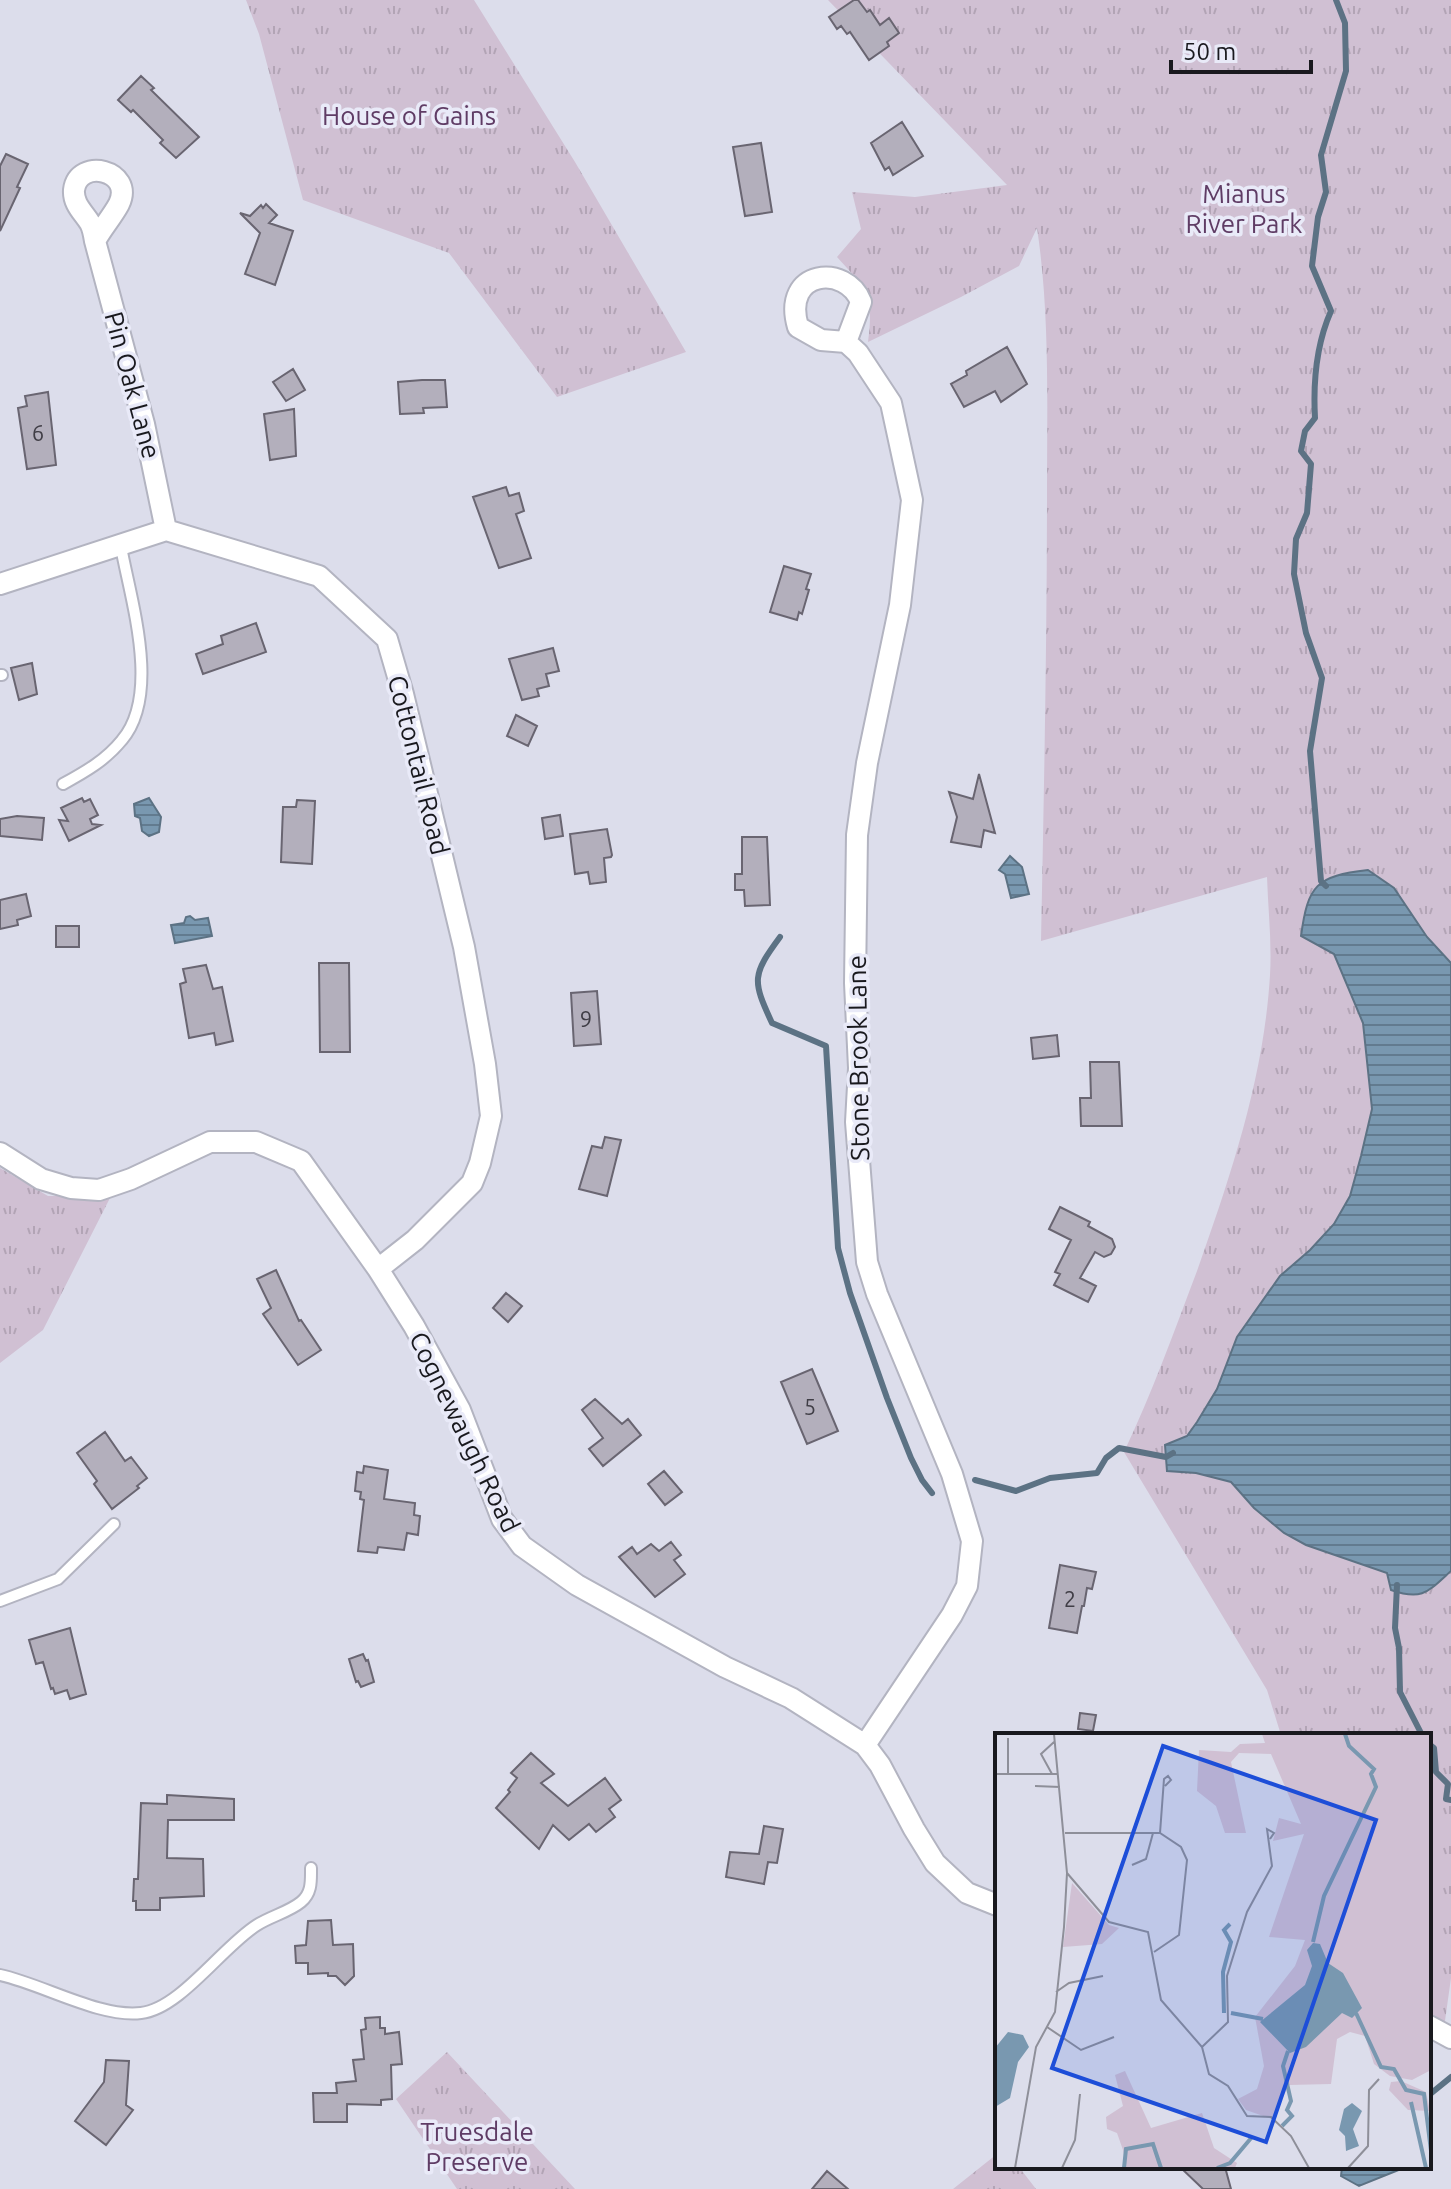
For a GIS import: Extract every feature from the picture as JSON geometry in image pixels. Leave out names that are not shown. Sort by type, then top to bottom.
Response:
[{"type":"street","name":"Pin Oak Lane","points":[[95,241],[144,424],[166,530]]},
{"type":"street","name":"Stone Brook Lane","points":[[846,342],[858,353],[891,403],[912,500],[900,605],[867,763],[857,835],[855,983],[859,1068],[856,1122],[867,1262],[919,1399],[952,1474],[972,1541],[967,1586],[952,1615],[865,1745]]},
{"type":"street","points":[[0,584],[166,530]]},
{"type":"street","name":"Cottontail Road","points":[[166,530],[319,576],[387,639],[403,694],[464,947],[491,1116],[472,1183],[425,1231],[378,1269]]},
{"type":"street","name":"Cognewaugh Road","points":[[0,1153],[41,1179],[71,1188],[99,1190],[131,1179],[210,1142],[256,1142],[301,1161],[378,1269],[414,1326],[460,1410],[502,1519],[522,1546],[577,1585],[725,1667],[791,1698],[865,1745],[880,1765],[935,1863],[967,1893],[995,1904]]},
{"type":"street","points":[[1431,2027],[1451,2038]]},
{"type":"lane","points":[[63,784],[96,765],[123,739],[136,718],[142,684],[139,647],[121,547]]},
{"type":"lane","points":[[0,1601],[58,1579],[114,1524]]},
{"type":"lane","points":[[0,1975],[22,1980],[91,2007],[140,2013],[156,2009],[177,1997],[212,1962],[257,1925],[302,1902],[311,1888],[311,1868]]},
{"type":"green space","name":"House of Gains","points":[[246,0],[474,0],[575,162],[686,352],[557,397],[449,253],[303,200],[259,34]]},
{"type":"green space","name":"Mianus River Park","points":[[828,0],[1451,0],[1451,1978],[1443,2035],[1431,2032],[1431,1733],[1280,1733],[1267,1690],[1124,1452],[1197,1271],[1244,1125],[1267,1013],[1270,938],[1267,877],[1041,941],[1047,392],[1044,293],[1037,228],[1019,266],[868,342],[870,314],[866,295],[837,257],[861,229],[852,192],[915,197],[1007,185]]},
{"type":"green space","points":[[0,1168],[48,1196],[111,1196],[43,1330],[0,1363]]},
{"type":"green space","name":"Truesdale Preserve","points":[[447,2052],[575,2189],[457,2189],[396,2099]]},
{"type":"green space","points":[[995,2156],[995,2169],[1021,2169],[1036,2189],[953,2189]]},
{"type":"water","points":[[149,798],[161,817],[159,832],[149,836],[142,831],[140,818],[135,816],[134,804]]},
{"type":"water","points":[[1010,856],[1022,867],[1029,894],[1011,898],[1005,874],[999,870]]},
{"type":"water","points":[[1368,870],[1394,888],[1427,937],[1451,963],[1451,1571],[1430,1589],[1410,1595],[1391,1590],[1387,1573],[1306,1545],[1284,1533],[1254,1508],[1231,1482],[1196,1473],[1167,1471],[1165,1445],[1187,1436],[1217,1389],[1237,1337],[1280,1276],[1334,1224],[1350,1196],[1372,1109],[1363,1023],[1334,954],[1301,936],[1307,905],[1318,886],[1337,876]]},
{"type":"water","points":[[190,916],[195,920],[208,918],[212,936],[175,943],[171,925],[184,923]]},
{"type":"water","points":[[1342,2169],[1401,2169],[1359,2186],[1341,2176]]},
{"type":"building","points":[[858,0],[867,12],[870,10],[880,25],[889,18],[899,33],[887,42],[889,46],[869,60],[850,32],[847,34],[841,26],[837,29],[829,17]]},
{"type":"building","points":[[141,76],[199,137],[176,158],[133,110],[131,112],[118,100]]},
{"type":"building","points":[[902,122],[923,156],[893,175],[889,167],[885,170],[871,143]]},
{"type":"building","points":[[761,143],[772,212],[745,216],[733,147]]},
{"type":"building","points":[[6,154],[28,164],[0,231],[0,166]]},
{"type":"building","points":[[266,204],[277,215],[269,223],[293,231],[275,285],[245,274],[260,233],[240,213],[250,216]]},
{"type":"building","points":[[1007,347],[1027,384],[1001,402],[995,391],[964,407],[951,384],[967,375],[966,371]]},
{"type":"building","points":[[293,369],[305,390],[286,401],[273,382]]},
{"type":"building","points":[[445,380],[447,407],[423,408],[424,413],[400,414],[398,382]]},
{"type":"building","points":[[48,392],[56,465],[27,469],[18,408],[27,406],[25,396]]},
{"type":"building","points":[[294,409],[296,456],[270,460],[264,414]]},
{"type":"building","points":[[506,487],[509,496],[519,493],[524,511],[516,514],[531,558],[499,568],[473,497]]},
{"type":"building","points":[[784,566],[811,574],[802,614],[799,612],[797,620],[770,612]]},
{"type":"building","points":[[256,623],[266,652],[203,674],[196,654],[223,644],[221,636]]},
{"type":"building","points":[[553,648],[559,671],[546,674],[549,686],[537,689],[539,696],[522,700],[509,659]]},
{"type":"building","points":[[32,663],[37,694],[19,700],[11,668]]},
{"type":"building","points":[[516,715],[537,726],[528,746],[507,736]]},
{"type":"building","points":[[979,774],[995,833],[984,830],[981,847],[951,842],[957,817],[949,792],[973,799]]},
{"type":"building","points":[[82,798],[84,802],[90,799],[98,815],[90,819],[92,824],[101,825],[69,841],[59,820],[68,821],[61,808]]},
{"type":"building","points":[[297,800],[315,801],[312,864],[281,862],[283,807],[296,807]]},
{"type":"building","points":[[560,815],[563,836],[545,839],[542,818]]},
{"type":"building","points":[[17,816],[44,818],[42,840],[0,836],[0,819]]},
{"type":"building","points":[[607,829],[612,855],[604,858],[606,882],[590,884],[588,872],[575,874],[570,834]]},
{"type":"building","points":[[742,837],[767,837],[770,905],[745,906],[744,890],[735,890],[735,874],[742,874]]},
{"type":"building","points":[[26,894],[31,916],[17,920],[18,925],[0,929],[0,900]]},
{"type":"building","points":[[56,926],[79,926],[79,947],[56,947]]},
{"type":"building","points":[[319,963],[349,963],[350,1052],[320,1052]]},
{"type":"building","points":[[206,965],[213,989],[222,987],[233,1041],[216,1045],[214,1033],[189,1038],[180,984],[186,982],[183,969]]},
{"type":"building","points":[[597,991],[601,1044],[574,1046],[571,993]]},
{"type":"building","points":[[1057,1035],[1059,1056],[1033,1059],[1031,1038]]},
{"type":"building","points":[[1090,1062],[1119,1062],[1122,1126],[1081,1126],[1080,1098],[1091,1098]]},
{"type":"building","points":[[605,1137],[621,1140],[607,1196],[579,1189],[592,1146],[602,1148]]},
{"type":"building","points":[[1060,1207],[1090,1222],[1088,1226],[1112,1239],[1115,1247],[1111,1254],[1104,1257],[1095,1252],[1080,1278],[1096,1286],[1088,1302],[1054,1285],[1060,1274],[1055,1272],[1071,1240],[1049,1229]]},
{"type":"building","points":[[276,1270],[299,1321],[321,1350],[298,1365],[263,1314],[271,1308],[257,1279]]},
{"type":"building","points":[[506,1293],[522,1306],[508,1322],[493,1308]]},
{"type":"building","points":[[812,1369],[838,1431],[807,1444],[781,1382]]},
{"type":"building","points":[[595,1399],[622,1424],[628,1419],[641,1435],[603,1466],[589,1449],[603,1438],[582,1410]]},
{"type":"building","points":[[105,1432],[125,1461],[131,1457],[147,1478],[112,1509],[77,1453]]},
{"type":"building","points":[[364,1466],[388,1470],[384,1499],[415,1503],[414,1515],[420,1516],[418,1535],[407,1533],[404,1550],[378,1547],[377,1553],[358,1551],[364,1500],[360,1499],[361,1492],[355,1491],[357,1472],[363,1473]]},
{"type":"building","points":[[664,1471],[682,1492],[665,1505],[648,1484]]},
{"type":"building","points":[[671,1542],[681,1555],[674,1560],[685,1574],[655,1597],[619,1557],[632,1547],[637,1554],[651,1544],[659,1551]]},
{"type":"building","points":[[1060,1565],[1096,1572],[1092,1589],[1087,1588],[1077,1633],[1049,1628]]},
{"type":"building","points":[[70,1628],[86,1694],[70,1699],[67,1690],[55,1694],[51,1689],[43,1662],[36,1664],[29,1640]]},
{"type":"building","points":[[363,1654],[368,1660],[374,1682],[361,1687],[356,1682],[349,1659]]},
{"type":"building","points":[[1080,1713],[1096,1715],[1093,1731],[1078,1729]]},
{"type":"building","points":[[531,1753],[554,1774],[541,1783],[568,1806],[605,1778],[621,1800],[609,1809],[615,1817],[596,1832],[589,1824],[569,1840],[553,1825],[539,1849],[496,1808],[517,1778],[511,1773]]},
{"type":"building","points":[[167,1795],[234,1799],[234,1820],[168,1820],[167,1858],[203,1859],[204,1896],[160,1898],[160,1910],[136,1910],[136,1901],[133,1901],[134,1879],[138,1879],[141,1803],[167,1804]]},
{"type":"building","points":[[764,1826],[783,1829],[777,1863],[768,1862],[764,1884],[726,1877],[730,1852],[759,1854]]},
{"type":"building","points":[[331,1920],[333,1945],[353,1944],[354,1976],[345,1985],[336,1976],[328,1976],[328,1973],[308,1974],[308,1963],[296,1963],[295,1946],[306,1945],[308,1921]]},
{"type":"building","points":[[380,2017],[380,2028],[385,2028],[385,2034],[399,2032],[402,2064],[391,2065],[392,2099],[381,2100],[381,2105],[347,2104],[347,2122],[314,2122],[313,2093],[337,2093],[336,2083],[356,2081],[353,2060],[364,2059],[361,2030],[366,2029],[365,2018]]},
{"type":"building","points":[[106,2060],[129,2061],[126,2105],[133,2110],[106,2145],[75,2121],[104,2082]]},
{"type":"building","points":[[1182,2169],[1226,2169],[1231,2189],[1203,2189]]},
{"type":"building","points":[[827,2171],[848,2189],[812,2189]]},
{"type":"waterway","points":[[1326,886],[1321,881],[1310,751],[1322,678],[1306,633],[1294,574],[1296,539],[1307,513],[1311,464],[1301,451],[1305,431],[1315,418],[1317,364],[1331,311],[1312,266],[1318,217],[1326,192],[1321,155],[1346,71],[1345,23],[1336,0]]},
{"type":"waterway","points":[[780,937],[764,960],[758,987],[772,1023],[826,1046],[838,1248],[850,1293],[887,1398],[911,1458],[932,1493]]},
{"type":"waterway","points":[[975,1480],[1016,1491],[1050,1478],[1097,1473],[1106,1458],[1119,1448],[1166,1457],[1173,1453]]},
{"type":"waterway","points":[[1397,1585],[1395,1628],[1399,1648],[1400,1692],[1421,1733]]},
{"type":"waterway","points":[[1431,1746],[1434,1748],[1436,1772],[1448,1784],[1446,1799],[1451,1800]]},
{"type":"waterway","points":[[1431,2093],[1451,2077]]}]
